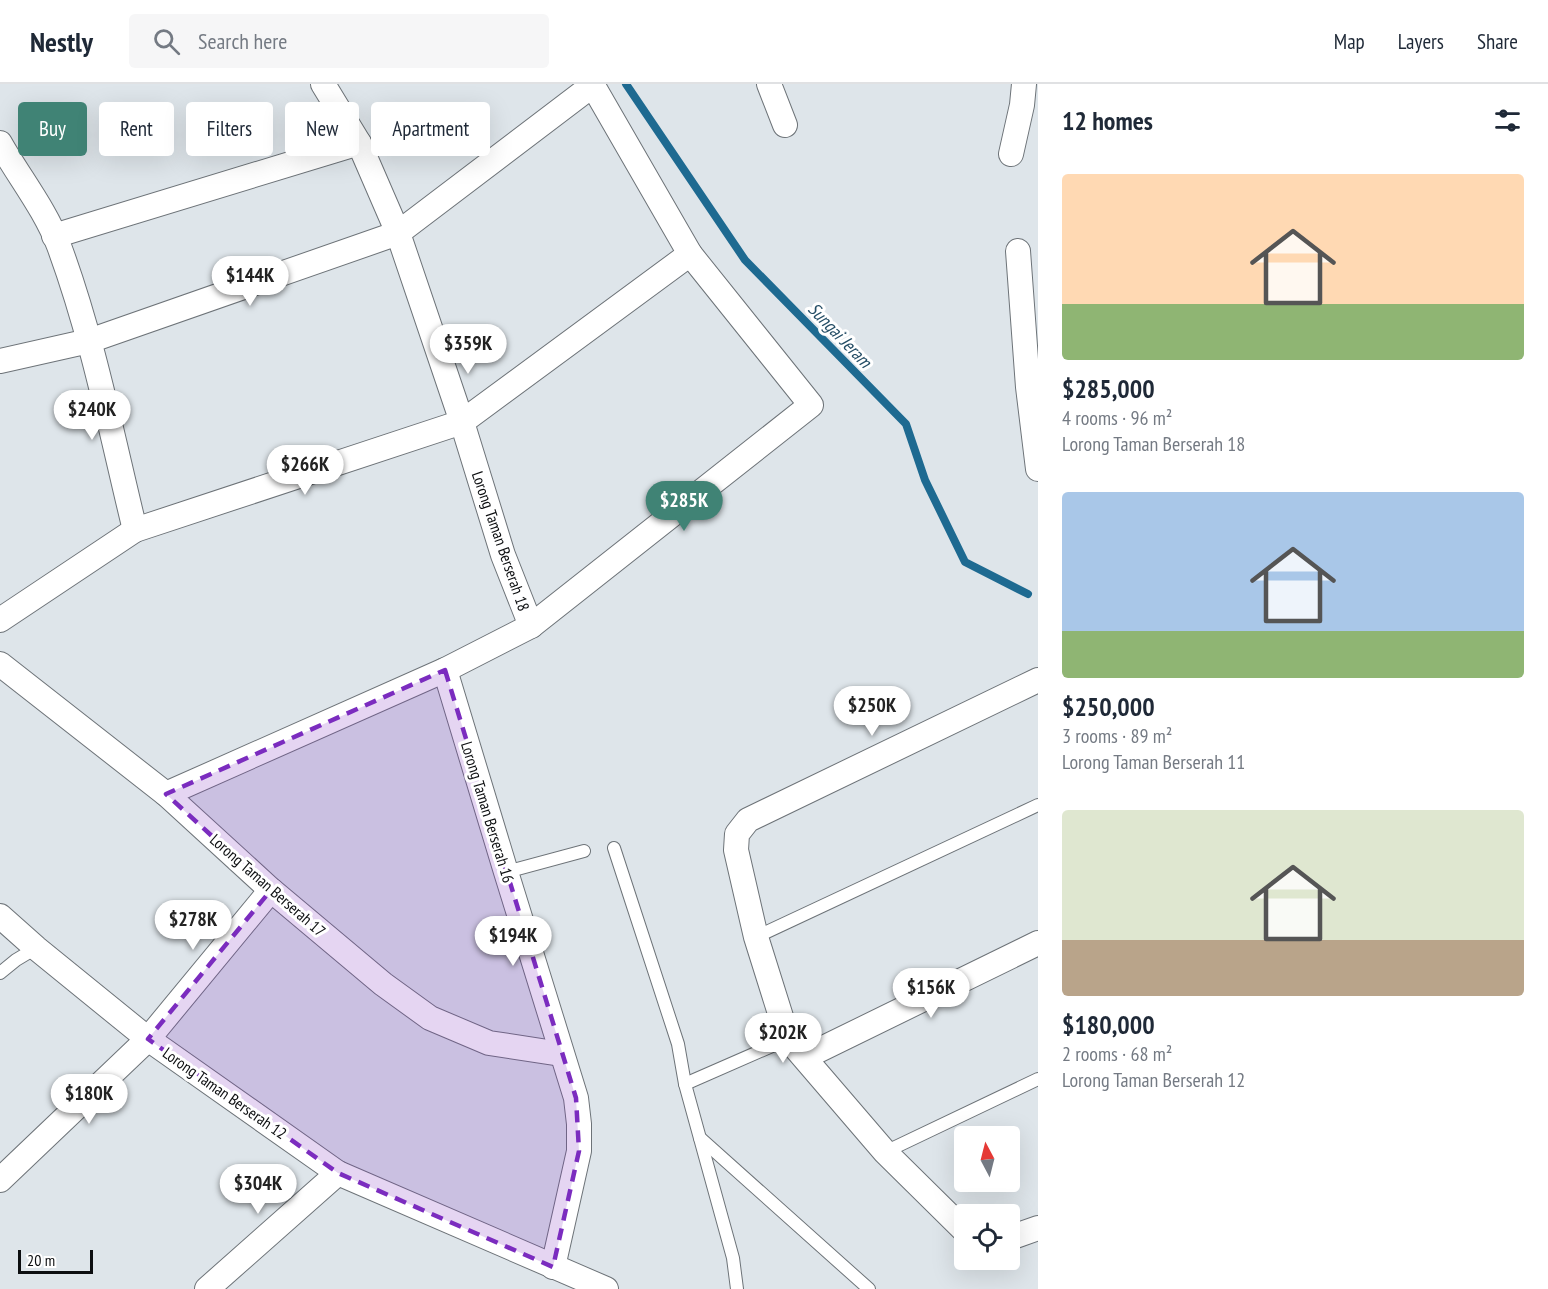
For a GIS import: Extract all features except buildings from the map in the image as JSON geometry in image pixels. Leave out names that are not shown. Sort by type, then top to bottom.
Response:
[{"type":"street","name":"Lorong Taman Berserah 18","points":[[323,84],[334,102]]},
{"type":"street","points":[[769,84],[785,125]]},
{"type":"street","points":[[1011,154],[1022,105],[1024,84]]},
{"type":"street","points":[[0,361],[89,341],[398,233],[592,85],[690,254],[811,405],[531,626]]},
{"type":"street","name":"Lorong Taman Berserah 18","points":[[166,794],[445,670],[531,626],[503,555],[462,422],[398,233],[359,143]]},
{"type":"street","points":[[1,146],[33,197],[58,245],[89,341],[135,530]]},
{"type":"street","points":[[54,236],[316,156]]},
{"type":"street","points":[[1018,251],[1028,387],[1038,469]]},
{"type":"street","points":[[0,620],[135,530],[462,422],[690,254]]},
{"type":"street","name":"Lorong Taman Berserah 17","points":[[0,664],[166,794],[271,890],[383,984],[430,1018],[489,1043],[561,1054]]},
{"type":"street","name":"Lorong Taman Berserah 16","points":[[445,670],[576,1098],[579,1151],[553,1267]]},
{"type":"street","points":[[954,1220],[885,1152],[788,1039],[756,937],[736,850],[737,834],[748,820],[1038,680]]},
{"type":"street","points":[[0,1180],[148,1039],[271,890]]},
{"type":"street","name":"Lorong Taman Berserah 12","points":[[0,916],[148,1039],[338,1173],[606,1289]]},
{"type":"street","points":[[805,1057],[1038,943]]},
{"type":"street","points":[[207,1289],[338,1173]]},
{"type":"street","points":[[1020,1234],[1038,1228]]},
{"type":"lane","points":[[756,937],[1038,805]]},
{"type":"lane","points":[[614,848],[678,1044],[685,1084],[733,1258],[737,1289]]},
{"type":"lane","points":[[506,872],[584,851]]},
{"type":"lane","points":[[0,973],[15,960],[36,948]]},
{"type":"lane","points":[[685,1084],[788,1039]]},
{"type":"lane","points":[[885,1152],[1038,1079]]},
{"type":"lane","points":[[699,1137],[869,1289]]},
{"type":"highlighted area","points":[[445,670],[576,1098],[579,1151],[553,1267],[338,1173],[148,1039],[271,890],[166,794]]},
{"type":"waterway","name":"Sungai Jeram","points":[[626,84],[745,260],[906,424],[925,480],[965,562],[1028,594]]}]
